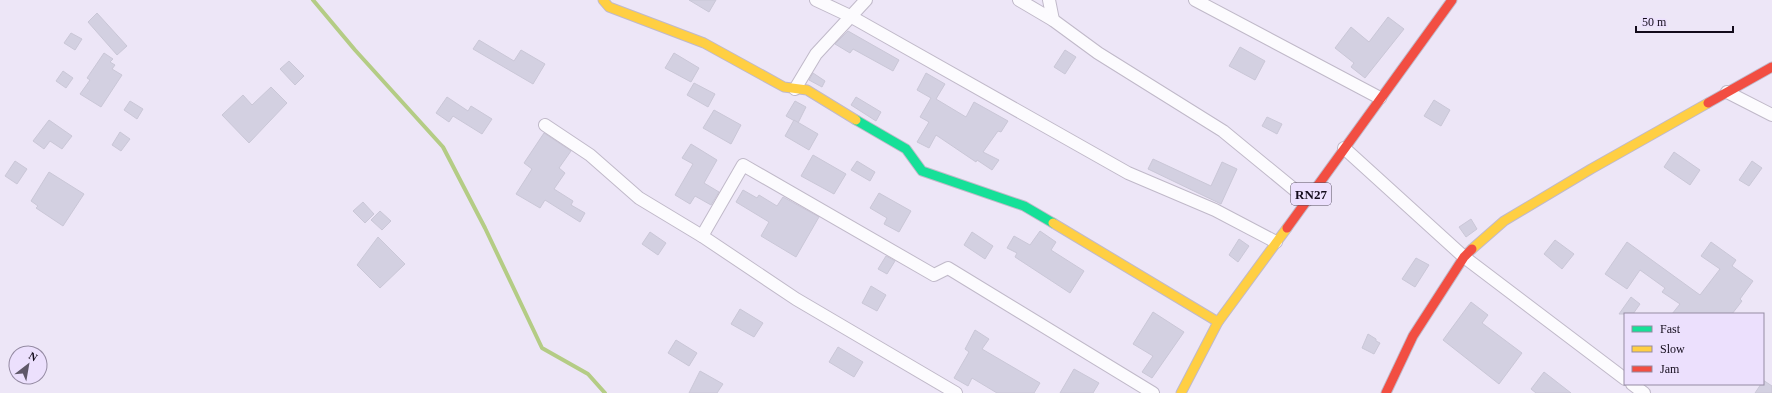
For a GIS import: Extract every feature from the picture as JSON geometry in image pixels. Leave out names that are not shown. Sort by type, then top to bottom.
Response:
[{"type":"street","points":[[603,0],[609,7],[704,43],[784,87],[807,90],[873,131],[906,149],[922,171],[1024,206],[1218,322]]},
{"type":"street","points":[[816,0],[850,16],[1128,173],[1215,210],[1276,242]]},
{"type":"street","points":[[795,89],[816,54],[866,0]]},
{"type":"street","points":[[1019,0],[1053,20],[1098,53],[1223,130],[1307,200]]},
{"type":"street","points":[[1049,0],[1053,20]]},
{"type":"street","points":[[1195,0],[1380,98]]},
{"type":"street","name":"RN27","points":[[1181,393],[1218,322],[1452,0]]},
{"type":"street","points":[[1386,393],[1413,336],[1464,257],[1504,221],[1772,67]]},
{"type":"street","points":[[1727,92],[1772,114]]},
{"type":"street","points":[[545,125],[590,155],[639,198],[702,236],[796,299],[956,393]]},
{"type":"street","points":[[1344,148],[1464,257],[1624,377]]},
{"type":"street","points":[[702,236],[743,164],[934,274],[948,268],[1153,393]]},
{"type":"street","points":[[1633,385],[1644,393]]},
{"type":"building","points":[[689,0],[716,0],[709,12]]},
{"type":"building","points":[[97,13],[127,46],[117,55],[88,22]]},
{"type":"building","points":[[1388,17],[1404,29],[1365,78],[1351,67],[1354,63],[1335,48],[1351,27],[1369,42]]},
{"type":"building","points":[[848,31],[899,60],[893,71],[853,49],[850,53],[835,44]]},
{"type":"building","points":[[71,33],[82,39],[75,50],[64,43]]},
{"type":"building","points":[[479,40],[514,61],[521,50],[545,64],[533,84],[473,49]]},
{"type":"building","points":[[1240,47],[1265,61],[1255,80],[1229,66]]},
{"type":"building","points":[[1065,50],[1076,57],[1065,74],[1054,67]]},
{"type":"building","points":[[104,53],[113,59],[110,62],[115,65],[112,69],[122,75],[101,107],[80,94],[90,80],[87,78]]},
{"type":"building","points":[[674,53],[699,68],[691,82],[665,68]]},
{"type":"building","points":[[289,61],[304,76],[295,85],[280,69]]},
{"type":"building","points":[[63,71],[73,78],[66,88],[56,81]]},
{"type":"building","points":[[813,73],[825,81],[822,87],[809,80]]},
{"type":"building","points":[[926,73],[945,84],[936,99],[966,117],[974,102],[1008,121],[1001,132],[998,131],[983,152],[999,160],[992,170],[977,160],[976,162],[936,135],[929,148],[917,142],[929,122],[920,117],[931,98],[917,90]]},
{"type":"building","points":[[694,83],[715,94],[708,107],[687,95]]},
{"type":"building","points":[[271,87],[287,103],[249,143],[222,115],[243,95],[252,105]]},
{"type":"building","points":[[447,97],[468,111],[471,106],[492,119],[482,134],[453,116],[449,122],[436,113]]},
{"type":"building","points":[[856,97],[881,112],[876,121],[851,105]]},
{"type":"building","points":[[1434,100],[1450,110],[1441,126],[1424,116]]},
{"type":"building","points":[[130,101],[143,109],[137,119],[124,110]]},
{"type":"building","points":[[795,101],[806,107],[798,123],[786,116]]},
{"type":"building","points":[[714,110],[741,125],[731,144],[703,128]]},
{"type":"building","points":[[1267,117],[1282,124],[1277,134],[1262,126]]},
{"type":"building","points":[[49,120],[72,136],[62,149],[50,141],[44,149],[33,141]]},
{"type":"building","points":[[794,120],[818,134],[809,150],[785,136]]},
{"type":"building","points":[[120,132],[130,139],[121,151],[112,145]]},
{"type":"building","points":[[544,133],[571,151],[559,168],[565,173],[554,189],[573,201],[571,205],[585,213],[580,222],[545,200],[540,208],[516,194],[532,169],[524,163]]},
{"type":"building","points":[[691,144],[717,160],[704,183],[719,192],[711,205],[695,196],[690,204],[675,195],[693,164],[682,158]]},
{"type":"building","points":[[1674,152],[1700,170],[1690,185],[1664,167]]},
{"type":"building","points":[[813,155],[846,174],[834,194],[801,176]]},
{"type":"building","points":[[1153,159],[1211,186],[1222,162],[1237,169],[1221,204],[1148,169]]},
{"type":"building","points":[[15,161],[27,169],[17,184],[5,176]]},
{"type":"building","points":[[857,161],[875,172],[870,181],[851,170]]},
{"type":"building","points":[[1752,161],[1762,168],[1749,186],[1739,180]]},
{"type":"building","points":[[49,172],[84,194],[63,226],[36,208],[38,206],[31,201]]},
{"type":"building","points":[[743,190],[757,198],[759,195],[777,206],[783,197],[819,217],[796,257],[761,236],[769,222],[736,202]]},
{"type":"building","points":[[879,193],[911,211],[899,232],[884,224],[887,218],[870,208]]},
{"type":"building","points":[[363,202],[374,214],[365,223],[353,211]]},
{"type":"building","points":[[380,211],[391,221],[382,230],[371,220]]},
{"type":"building","points":[[1471,219],[1477,229],[1466,237],[1459,227]]},
{"type":"building","points":[[1040,231],[1056,242],[1051,250],[1084,271],[1070,293],[1015,257],[1017,253],[1007,248],[1014,236],[1030,245]]},
{"type":"building","points":[[650,232],[666,243],[658,255],[642,244]]},
{"type":"building","points":[[972,232],[993,246],[985,259],[964,245]]},
{"type":"building","points":[[378,237],[405,264],[380,288],[357,265]]},
{"type":"building","points":[[1239,239],[1249,246],[1238,262],[1229,255]]},
{"type":"building","points":[[1555,240],[1574,254],[1562,269],[1544,254]]},
{"type":"building","points":[[1627,242],[1700,295],[1720,269],[1701,256],[1711,242],[1736,260],[1732,266],[1753,281],[1740,299],[1742,301],[1733,313],[1673,313],[1680,304],[1662,292],[1665,288],[1640,270],[1627,289],[1605,274]]},
{"type":"building","points":[[886,256],[895,261],[887,274],[878,269]]},
{"type":"building","points":[[1416,258],[1429,265],[1415,287],[1402,279]]},
{"type":"building","points":[[871,286],[886,295],[877,311],[862,303]]},
{"type":"building","points":[[1631,297],[1640,304],[1634,313],[1619,314]]},
{"type":"building","points":[[1471,302],[1488,315],[1482,323],[1522,353],[1499,384],[1443,340]]},
{"type":"building","points":[[740,309],[763,323],[754,337],[731,324]]},
{"type":"building","points":[[1153,312],[1184,332],[1152,378],[1142,372],[1153,356],[1133,344]]},
{"type":"building","points":[[975,330],[989,339],[982,349],[1040,383],[1034,393],[997,393],[972,378],[968,386],[954,378],[969,352],[965,349]]},
{"type":"building","points":[[1368,334],[1380,343],[1374,354],[1362,348]]},
{"type":"building","points":[[676,340],[697,353],[689,366],[668,353]]},
{"type":"building","points":[[838,347],[863,362],[854,377],[829,362]]},
{"type":"building","points":[[1074,369],[1099,383],[1093,393],[1060,393]]},
{"type":"building","points":[[700,371],[723,384],[717,393],[689,393]]},
{"type":"building","points":[[1544,372],[1571,393],[1536,393],[1531,389]]},
{"type":"building","points":[[1764,381],[1772,386],[1772,393],[1755,393],[1760,385],[1764,385]]},
{"type":"waterway","points":[[313,0],[355,50],[443,147],[485,228],[542,348],[588,374],[605,393]]},
{"type":"traffic: fast","points":[[856,120],[906,149],[922,171],[1024,206],[1053,223]]},
{"type":"traffic: slow","points":[[603,0],[609,7],[704,43],[784,87],[807,90],[856,120]]},
{"type":"traffic: slow","points":[[1472,249],[1504,221],[1591,169],[1708,103]]},
{"type":"traffic: slow","points":[[1053,223],[1218,322]]},
{"type":"traffic: slow","points":[[1181,393],[1218,322],[1287,228]]},
{"type":"traffic: jam","points":[[1287,228],[1452,0]]},
{"type":"traffic: jam","points":[[1708,103],[1772,67]]},
{"type":"traffic: jam","points":[[1386,393],[1413,336],[1464,257],[1472,249]]}]
